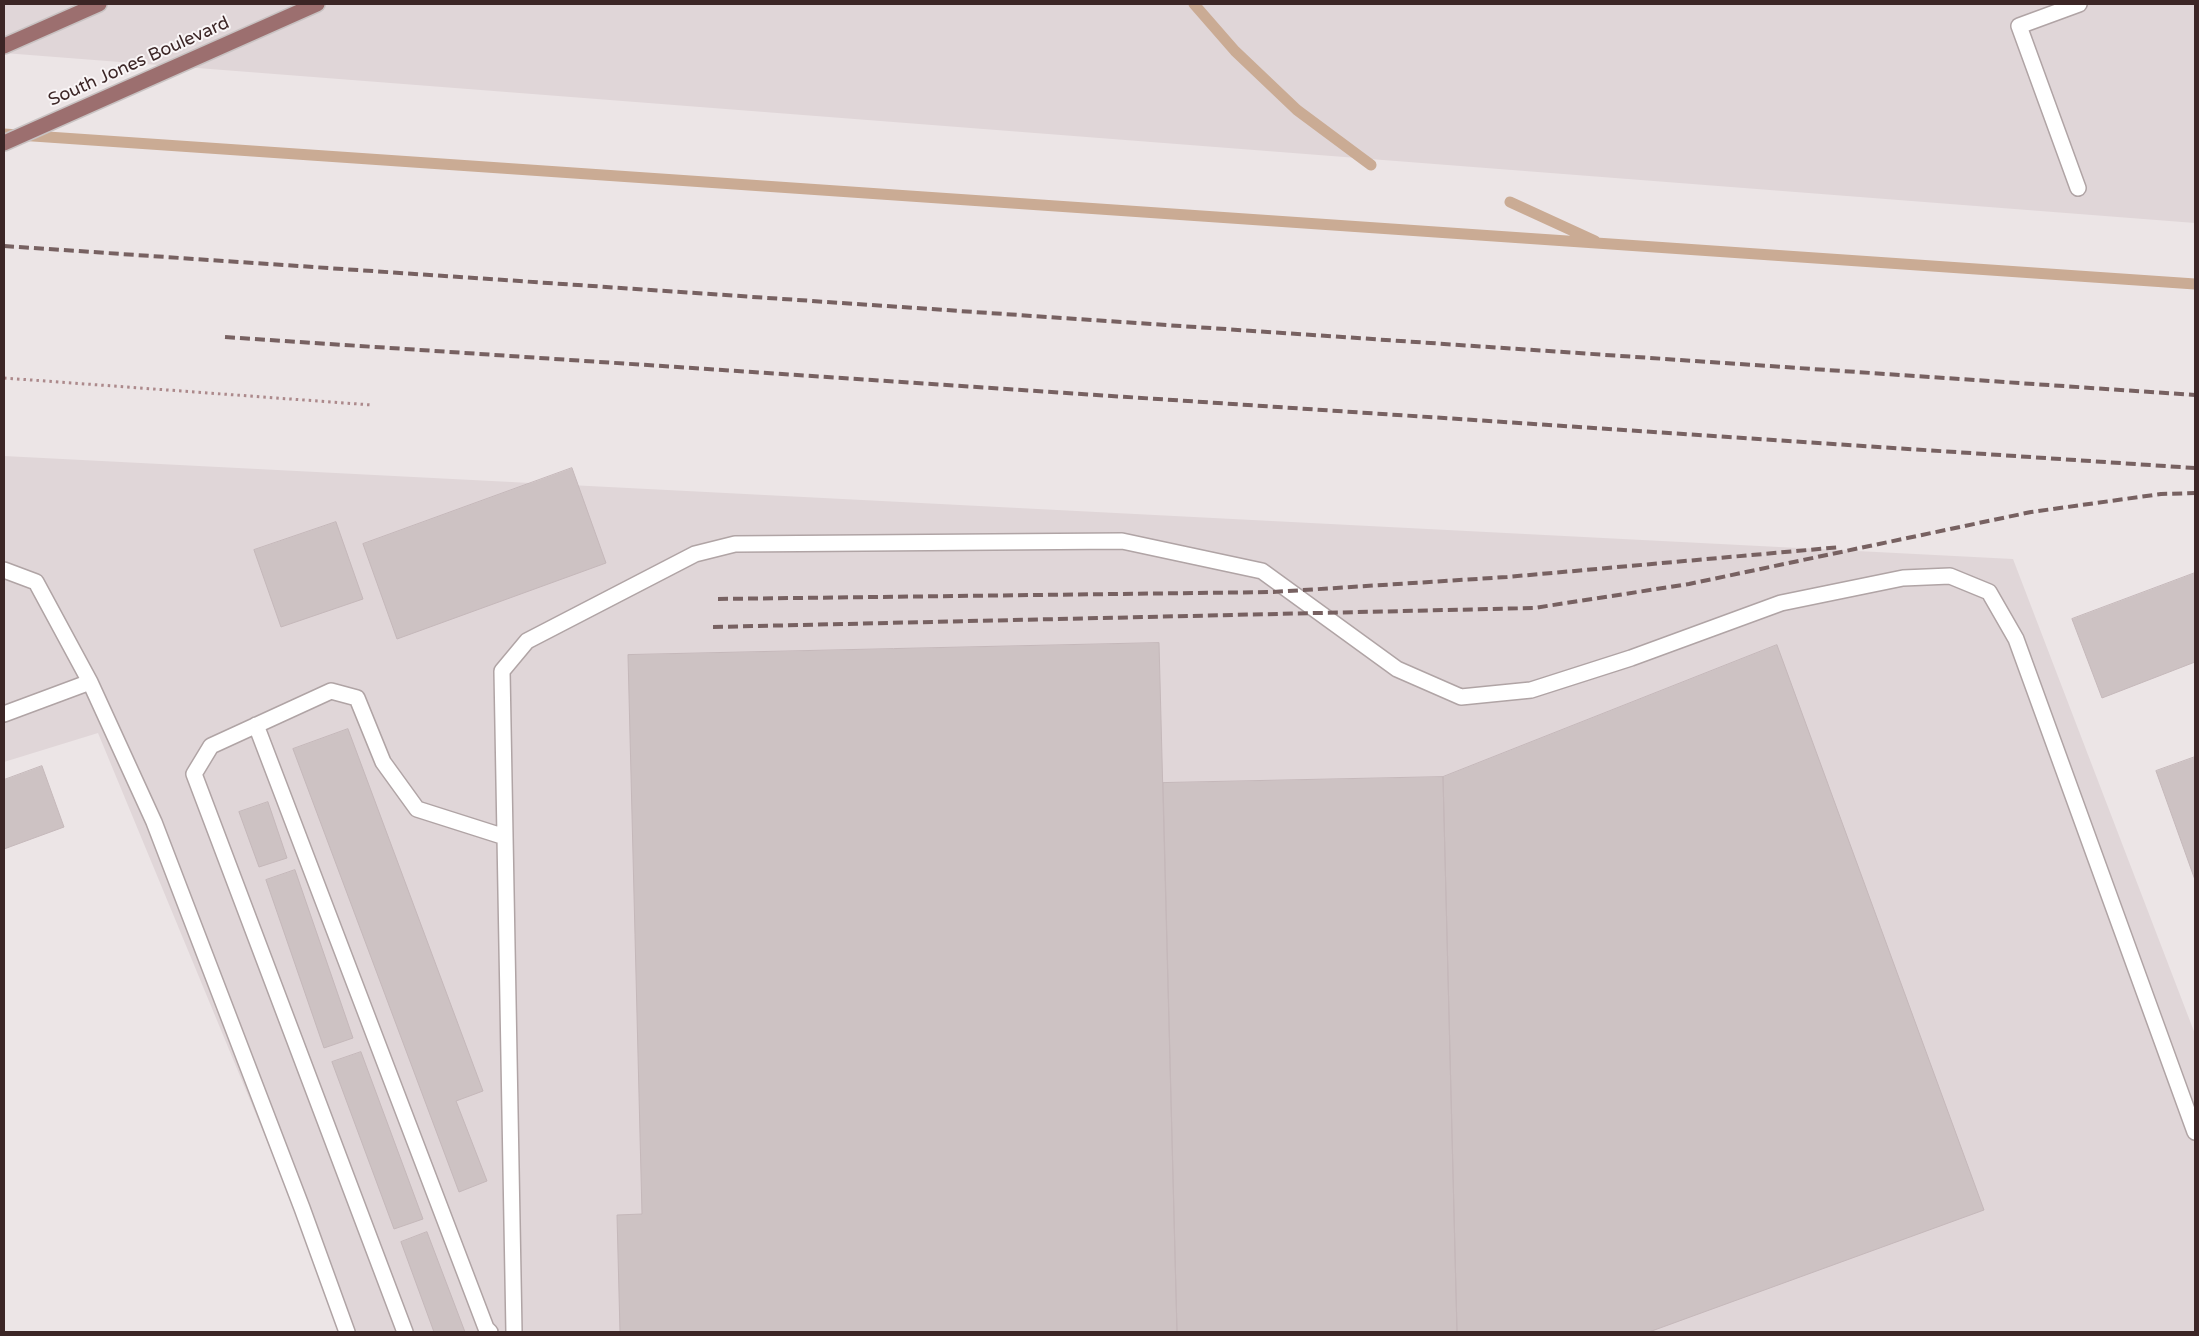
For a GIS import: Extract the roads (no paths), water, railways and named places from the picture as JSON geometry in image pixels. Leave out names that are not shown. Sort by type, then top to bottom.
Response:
[{"type":"main road","points":[[4,46],[99,4]]},
{"type":"main road","name":"South Jones Boulevard","points":[[4,143],[317,4]]},
{"type":"lane","points":[[2078,188],[2019,26],[2079,4]]},
{"type":"lane","points":[[514,1332],[502,671],[527,641],[695,554],[735,544],[1122,541],[1262,571],[1397,669],[1461,697],[1531,690],[1631,658],[1781,603],[1903,578],[1950,576],[1989,592],[2016,639],[2195,1132]]},
{"type":"lane","points":[[4,570],[36,582],[90,682],[154,822],[298,1198],[347,1332]]},
{"type":"lane","points":[[4,714],[90,682]]},
{"type":"lane","points":[[405,1332],[194,774],[211,746],[331,691],[357,698],[383,762],[417,809],[505,837]]},
{"type":"lane","points":[[256,725],[482,1319],[490,1332]]},
{"type":"waterway","points":[[1194,4],[1235,51],[1297,110],[1371,165]]},
{"type":"waterway","points":[[4,134],[2195,284]]},
{"type":"waterway","points":[[1510,202],[1595,241]]},
{"type":"railway","points":[[4,246],[2195,395]]},
{"type":"railway","points":[[225,337],[2195,468]]},
{"type":"railway","points":[[713,627],[1534,608],[1689,584],[2031,512],[2161,494],[2195,493]]},
{"type":"railway","points":[[718,599],[1273,592],[1507,577],[1841,547]]}]
